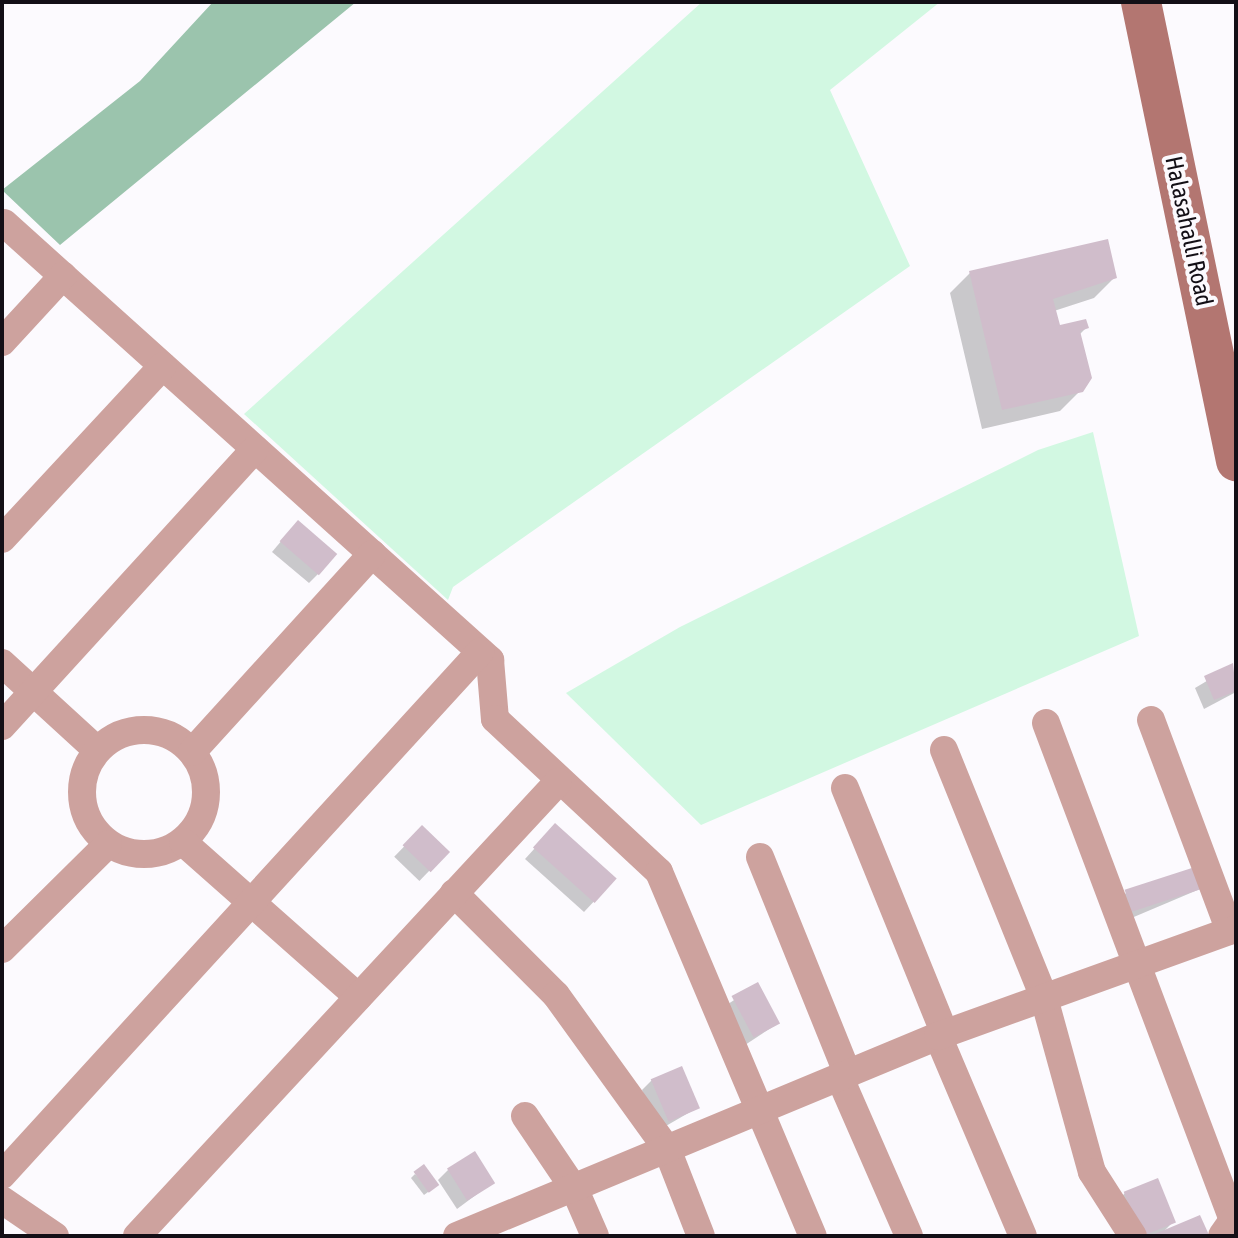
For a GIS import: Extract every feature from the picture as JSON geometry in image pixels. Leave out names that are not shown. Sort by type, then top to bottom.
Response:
[{"type":"main road","name":"Halasahalli Road","points":[[1141,2],[1236,461]]},
{"type":"street","points":[[4,223],[490,660],[495,719],[558,782],[659,872],[764,1113],[813,1236]]},
{"type":"street","points":[[2,342],[63,276]]},
{"type":"street","points":[[2,539],[163,366]]},
{"type":"street","points":[[2,726],[255,449]]},
{"type":"street","points":[[192,752],[372,554]]},
{"type":"street","points":[[2,1175],[480,652]]},
{"type":"street","points":[[2,663],[97,750]]},
{"type":"street","points":[[457,1236],[488,1230],[667,1149],[764,1113],[942,1035],[1233,930],[1151,720]]},
{"type":"street","points":[[1046,723],[1233,1220],[1222,1236]]},
{"type":"street","points":[[155,730],[192,752],[207,789],[197,827],[183,842],[146,855],[108,844],[84,810],[81,789],[97,750],[124,733],[155,730]]},
{"type":"street","points":[[944,750],[1044,998],[1092,1172],[1133,1236]]},
{"type":"street","points":[[137,1236],[558,782]]},
{"type":"street","points":[[845,788],[1023,1236]]},
{"type":"street","points":[[183,842],[358,997]]},
{"type":"street","points":[[2,949],[108,844]]},
{"type":"street","points":[[760,857],[909,1236]]},
{"type":"street","points":[[454,893],[556,995],[667,1149],[701,1236]]},
{"type":"street","points":[[525,1116],[575,1190],[595,1236]]},
{"type":"street","points":[[2,1200],[55,1236]]},
{"type":"green space","points":[[213,2],[356,2],[60,245],[2,190],[140,81]]},
{"type":"green space","points":[[702,2],[940,2],[830,90],[910,266],[453,587],[448,600],[244,414]]},
{"type":"green space","points":[[1093,432],[1139,636],[701,825],[566,693],[680,627],[1038,450]]},
{"type":"building","points":[[1108,239],[1117,278],[1053,299],[1060,325],[1086,319],[1089,328],[1080,331],[1092,378],[1083,392],[1002,410],[969,271]]},
{"type":"building","points":[[298,520],[337,554],[319,575],[280,541]]},
{"type":"building","points":[[1233,663],[1236,691],[1214,700],[1204,676]]},
{"type":"building","points":[[555,823],[617,879],[595,903],[533,848]]},
{"type":"building","points":[[422,825],[450,852],[431,872],[403,845]]},
{"type":"building","points":[[1195,867],[1202,889],[1132,912],[1125,890]]},
{"type":"building","points":[[758,982],[780,1023],[754,1038],[732,996]]},
{"type":"building","points":[[682,1066],[700,1108],[669,1122],[651,1079]]},
{"type":"building","points":[[475,1151],[495,1183],[467,1201],[447,1168]]},
{"type":"building","points":[[424,1164],[439,1185],[429,1193],[413,1172]]},
{"type":"building","points":[[1158,1178],[1176,1223],[1142,1236],[1124,1192]]},
{"type":"building","points":[[1200,1215],[1209,1235],[1150,1236]]}]
